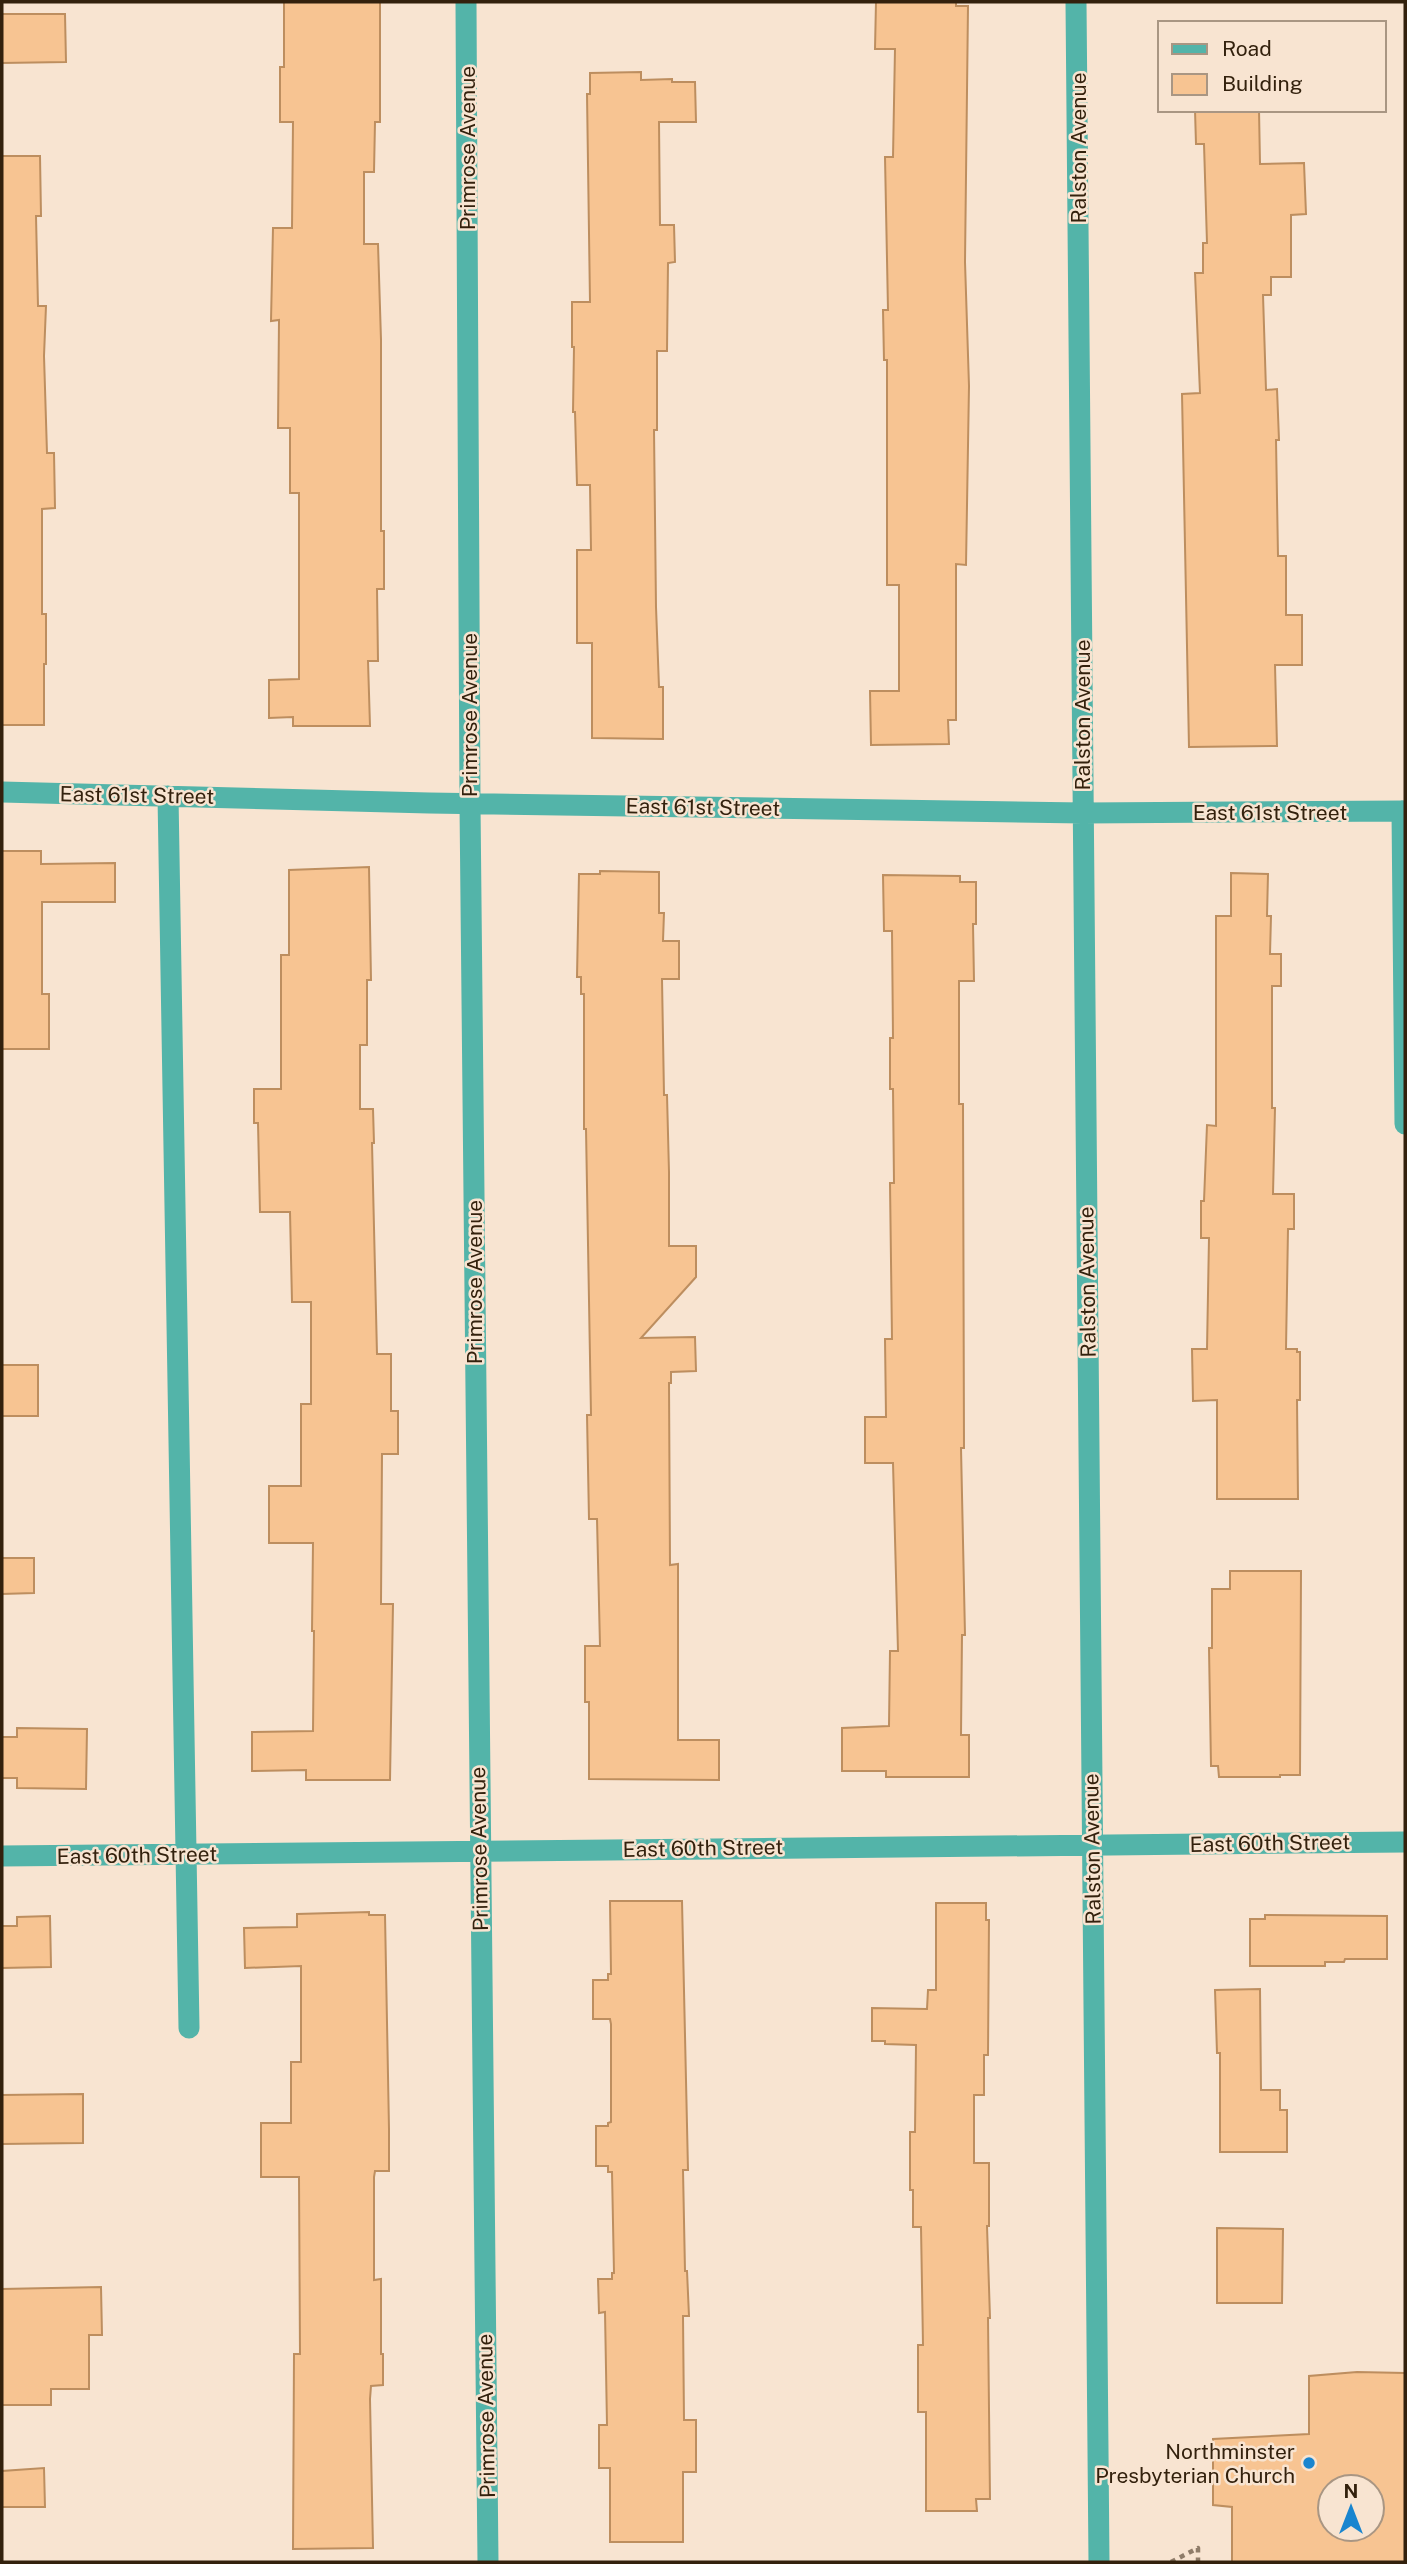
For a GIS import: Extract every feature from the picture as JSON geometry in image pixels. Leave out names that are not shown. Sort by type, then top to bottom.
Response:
[{"type":"street","name":"Primrose Avenue","points":[[466,2],[470,804],[488,2562]]},
{"type":"street","name":"Ralston Avenue","points":[[1076,2],[1099,2562]]},
{"type":"street","name":"East 61st Street","points":[[2,792],[470,804],[1083,813],[1404,811]]},
{"type":"street","points":[[168,796],[189,2028]]},
{"type":"street","points":[[1404,811],[1405,1124]]},
{"type":"street","name":"East 60th Street","points":[[2,1856],[1405,1842]]},
{"type":"path","points":[[1171,2562],[1198,2548],[1198,2562]]},
{"type":"building","points":[[284,2],[380,2],[380,122],[375,122],[374,172],[364,172],[364,244],[378,244],[381,531],[384,531],[384,589],[377,589],[378,661],[368,661],[370,726],[293,726],[293,717],[269,718],[269,680],[299,679],[299,493],[290,493],[290,428],[278,428],[279,320],[271,321],[273,228],[292,228],[293,122],[280,122],[280,67],[284,67]]},
{"type":"building","points":[[876,2],[956,2],[956,6],[968,6],[965,262],[969,386],[966,565],[956,564],[956,720],[948,720],[949,744],[871,745],[870,691],[899,691],[899,585],[887,585],[887,360],[884,360],[883,310],[888,310],[885,157],[893,157],[895,49],[875,49]]},
{"type":"building","points":[[2,14],[65,14],[66,62],[2,63]]},
{"type":"building","points":[[641,72],[641,80],[672,79],[672,82],[695,82],[696,122],[659,122],[660,225],[674,225],[675,262],[668,263],[667,351],[657,351],[657,430],[654,430],[656,607],[659,687],[663,687],[663,739],[592,738],[592,643],[577,643],[577,550],[591,550],[590,485],[577,485],[572,347],[572,302],[590,302],[587,94],[590,94],[590,73]]},
{"type":"building","points":[[1195,112],[1259,112],[1260,164],[1304,163],[1306,214],[1291,215],[1291,277],[1271,277],[1271,295],[1263,295],[1266,390],[1277,389],[1278,556],[1286,556],[1286,615],[1302,615],[1302,665],[1275,665],[1277,746],[1189,747],[1182,394],[1200,393],[1195,273],[1203,273],[1203,243],[1207,243],[1204,144],[1196,144]]},
{"type":"building","points":[[2,156],[40,156],[41,216],[36,216],[38,306],[46,306],[44,356],[47,453],[54,453],[55,508],[42,509],[42,614],[46,614],[44,725],[2,725]]},
{"type":"building","points":[[2,851],[41,851],[41,864],[115,863],[115,902],[42,902],[42,994],[49,994],[49,1049],[2,1049]]},
{"type":"building","points":[[369,867],[371,980],[367,980],[367,1045],[360,1045],[360,1109],[373,1109],[377,1354],[391,1354],[391,1411],[398,1411],[398,1454],[382,1454],[381,1604],[393,1604],[390,1780],[306,1780],[306,1770],[252,1771],[252,1732],[313,1731],[314,1631],[313,1543],[269,1543],[269,1486],[301,1486],[301,1404],[311,1404],[311,1302],[292,1302],[290,1212],[260,1212],[258,1123],[254,1123],[254,1089],[281,1089],[281,955],[289,955],[289,870]]},
{"type":"building","points":[[600,871],[659,872],[659,913],[664,913],[663,941],[679,941],[679,979],[662,979],[669,1246],[696,1246],[696,1277],[641,1338],[695,1337],[696,1371],[671,1372],[669,1383],[670,1565],[678,1564],[678,1740],[719,1740],[719,1780],[589,1779],[589,1702],[585,1702],[585,1646],[600,1646],[597,1519],[589,1519],[587,1415],[591,1415],[584,1129],[584,994],[581,994],[581,977],[577,977],[579,874],[600,874]]},
{"type":"building","points":[[1231,873],[1268,874],[1270,954],[1281,954],[1281,986],[1272,986],[1272,1108],[1275,1108],[1273,1194],[1294,1194],[1294,1229],[1288,1229],[1286,1349],[1297,1349],[1297,1352],[1300,1352],[1300,1400],[1297,1400],[1298,1499],[1217,1499],[1217,1400],[1193,1401],[1192,1349],[1207,1349],[1209,1238],[1201,1238],[1201,1201],[1204,1201],[1207,1125],[1216,1126],[1216,916],[1231,916]]},
{"type":"building","points":[[883,875],[960,876],[960,882],[976,882],[976,924],[973,924],[974,981],[959,981],[959,1104],[963,1104],[964,1448],[961,1448],[965,1635],[962,1635],[961,1735],[969,1735],[969,1777],[886,1777],[886,1771],[842,1771],[842,1728],[889,1726],[890,1651],[898,1651],[893,1463],[865,1463],[865,1417],[886,1417],[885,1339],[892,1339],[892,931],[884,931]]},
{"type":"building","points":[[2,1365],[38,1365],[38,1416],[2,1416]]},
{"type":"building","points":[[2,1558],[34,1558],[34,1593],[2,1594]]},
{"type":"building","points":[[1230,1571],[1301,1571],[1300,1775],[1219,1777],[1218,1766],[1211,1766],[1209,1648],[1212,1648],[1212,1589],[1230,1589]]},
{"type":"building","points":[[17,1728],[87,1729],[86,1789],[17,1788],[17,1778],[2,1778],[2,1737],[17,1737]]},
{"type":"building","points":[[610,1901],[682,1901],[688,2170],[683,2170],[685,2271],[689,2316],[683,2316],[684,2420],[696,2420],[696,2472],[683,2472],[683,2542],[610,2542],[610,2468],[599,2468],[599,2425],[607,2425],[605,2312],[599,2313],[598,2279],[612,2279],[614,2273],[612,2172],[608,2172],[608,2166],[596,2166],[596,2126],[608,2126],[611,2122],[611,2024],[610,2019],[593,2019],[593,1980],[608,1980],[608,1974],[611,1974]]},
{"type":"building","points":[[936,1903],[986,1903],[986,1920],[989,1920],[988,2055],[984,2055],[984,2095],[974,2095],[974,2163],[989,2163],[987,2226],[990,2499],[976,2499],[977,2511],[926,2511],[926,2412],[918,2412],[918,2345],[923,2345],[921,2227],[913,2227],[913,2190],[910,2190],[910,2132],[915,2132],[916,2045],[872,2041],[872,2008],[927,2009],[928,1990],[936,1990]]},
{"type":"building","points":[[369,1912],[369,1915],[385,1915],[389,2129],[389,2171],[375,2171],[374,2177],[374,2280],[381,2279],[383,2385],[371,2386],[370,2399],[373,2548],[293,2549],[294,2354],[300,2354],[299,2177],[261,2177],[261,2123],[291,2123],[291,2062],[301,2062],[301,1966],[245,1968],[244,1928],[297,1927],[297,1914]]},
{"type":"building","points":[[1265,1915],[1387,1916],[1387,1959],[1345,1959],[1344,1962],[1325,1962],[1325,1966],[1250,1966],[1250,1919],[1265,1919]]},
{"type":"building","points":[[50,1916],[51,1967],[2,1968],[2,1926],[17,1926],[17,1917]]},
{"type":"building","points":[[1260,1989],[1261,2090],[1280,2090],[1280,2110],[1287,2110],[1287,2152],[1220,2152],[1220,2053],[1217,2053],[1215,1990]]},
{"type":"building","points":[[83,2094],[83,2143],[2,2144],[2,2095]]},
{"type":"building","points":[[1217,2228],[1283,2229],[1282,2303],[1217,2303]]},
{"type":"building","points":[[101,2287],[102,2335],[89,2335],[89,2389],[51,2389],[51,2405],[2,2405],[2,2289]]},
{"type":"building","name":"Northminster Presbyterian Church","points":[[1357,2372],[1405,2373],[1405,2562],[1232,2562],[1232,2507],[1213,2505],[1213,2439],[1309,2434],[1309,2376]]},
{"type":"building","points":[[44,2468],[45,2507],[2,2507],[2,2471]]},
{"type":"place","name":"Northminster Presbyterian Church","points":[[1309,2463]]}]
